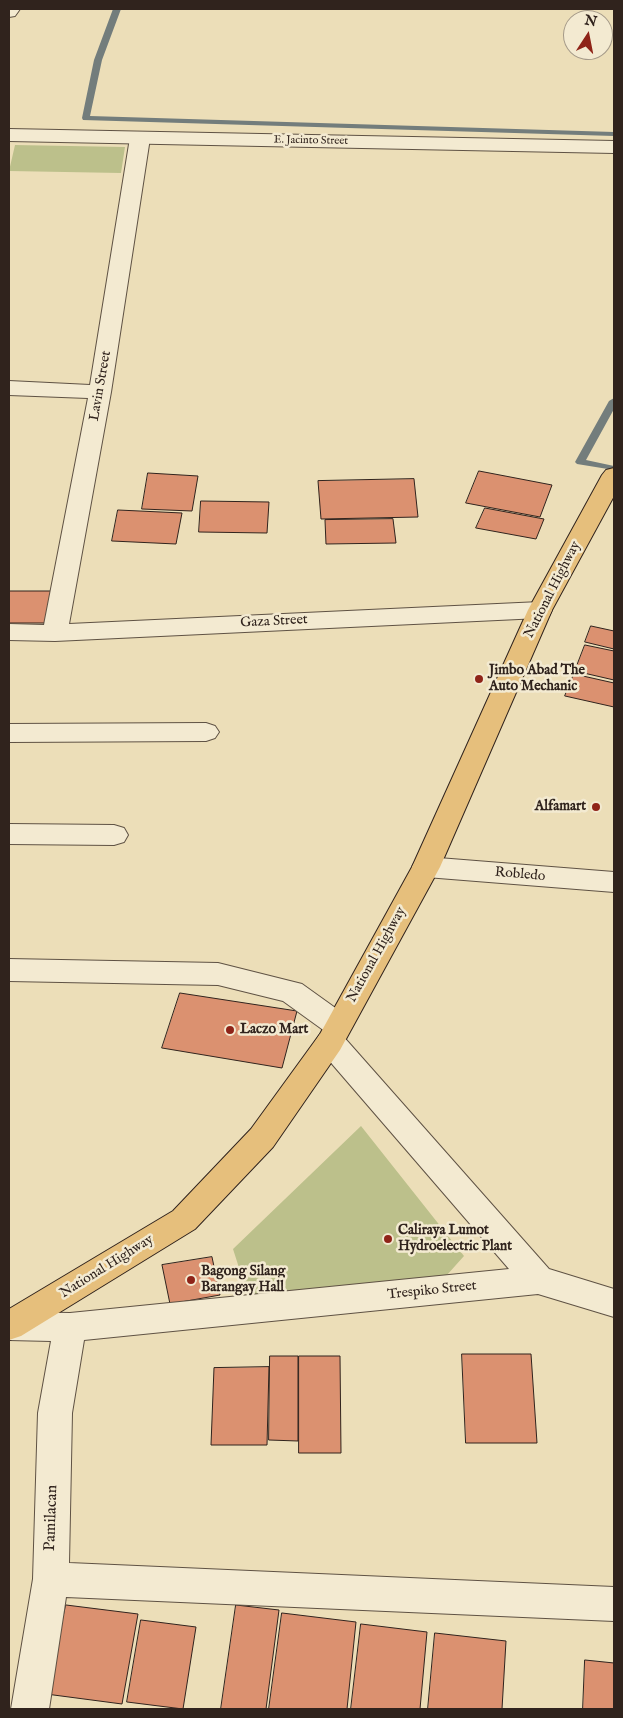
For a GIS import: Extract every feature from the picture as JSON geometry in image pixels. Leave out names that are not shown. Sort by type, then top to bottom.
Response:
[{"type":"main road","name":"National Highway","points":[[10,1326],[184,1220],[262,1138],[334,1034],[426,867],[540,610],[614,475]]},
{"type":"street","name":"E. Jacinto Street","points":[[9,135],[614,147]]},
{"type":"street","name":"Lavin Street","points":[[55,633],[100,392],[140,138]]},
{"type":"street","points":[[9,388],[100,392]]},
{"type":"street","name":"Gaza Street","points":[[9,632],[55,633],[540,610]]},
{"type":"street","points":[[9,733],[206,732]]},
{"type":"street","points":[[9,834],[114,835]]},
{"type":"street","name":"Robledo","points":[[426,867],[614,882]]},
{"type":"street","points":[[9,970],[218,974],[292,992],[334,1034],[538,1280],[614,1303]]},
{"type":"street","name":"Trespiko Street","points":[[10,1326],[70,1327],[538,1280]]},
{"type":"street","name":"Pamilacan","points":[[30,1709],[51,1579],[55,1413],[70,1327]]},
{"type":"street","points":[[51,1579],[614,1604]]},
{"type":"green space","points":[[15,145],[125,147],[121,173],[9,171]]},
{"type":"green space","points":[[361,1126],[464,1256],[438,1285],[249,1299],[233,1249]]},
{"type":"building","points":[[479,471],[552,485],[540,517],[466,503]]},
{"type":"building","points":[[148,473],[198,476],[192,511],[142,509]]},
{"type":"building","points":[[414,479],[418,517],[321,519],[318,481]]},
{"type":"building","points":[[201,501],[269,502],[267,533],[199,532]]},
{"type":"building","points":[[485,508],[544,519],[536,539],[476,528]]},
{"type":"building","points":[[118,510],[182,513],[176,544],[112,541]]},
{"type":"building","points":[[393,519],[396,543],[326,544],[325,520]]},
{"type":"building","points":[[9,591],[64,591],[60,623],[9,623]]},
{"type":"building","points":[[591,626],[614,631],[614,649],[585,642]]},
{"type":"building","points":[[585,645],[614,651],[614,680],[575,671]]},
{"type":"building","points":[[574,674],[614,683],[614,707],[565,696]]},
{"type":"building","name":"Laczo Mart","points":[[180,993],[297,1011],[282,1068],[162,1048]]},
{"type":"building","name":"Bagong Silang Barangay Hall","points":[[212,1257],[220,1295],[170,1304],[162,1265]]},
{"type":"building","points":[[462,1354],[531,1354],[537,1443],[466,1443]]},
{"type":"building","points":[[270,1356],[298,1356],[298,1441],[269,1440]]},
{"type":"building","points":[[299,1356],[340,1356],[341,1453],[299,1453]]},
{"type":"building","points":[[269,1367],[267,1445],[211,1445],[214,1368]]},
{"type":"building","points":[[66,1605],[138,1614],[122,1704],[46,1694]]},
{"type":"building","points":[[236,1605],[279,1610],[266,1709],[221,1709]]},
{"type":"building","points":[[282,1613],[356,1622],[347,1709],[269,1709]]},
{"type":"building","points":[[141,1620],[196,1627],[183,1709],[127,1702]]},
{"type":"building","points":[[361,1624],[427,1632],[420,1709],[351,1709]]},
{"type":"building","points":[[435,1633],[506,1641],[502,1709],[428,1709]]},
{"type":"building","points":[[585,1660],[614,1663],[614,1709],[583,1709]]},
{"type":"waterway","points":[[117,9],[98,60],[86,118],[614,134]]},
{"type":"waterway","points":[[611,468],[580,462],[614,401]]},
{"type":"place","name":"Jimbo Abad The Auto Mechanic","points":[[479,679]]},
{"type":"place","name":"Alfamart","points":[[596,807]]},
{"type":"place","name":"Laczo Mart","points":[[230,1030]]},
{"type":"place","name":"Caliraya Lumot Hydroelectric Plant","points":[[388,1239]]},
{"type":"place","name":"Bagong Silang Barangay Hall","points":[[191,1280]]}]
